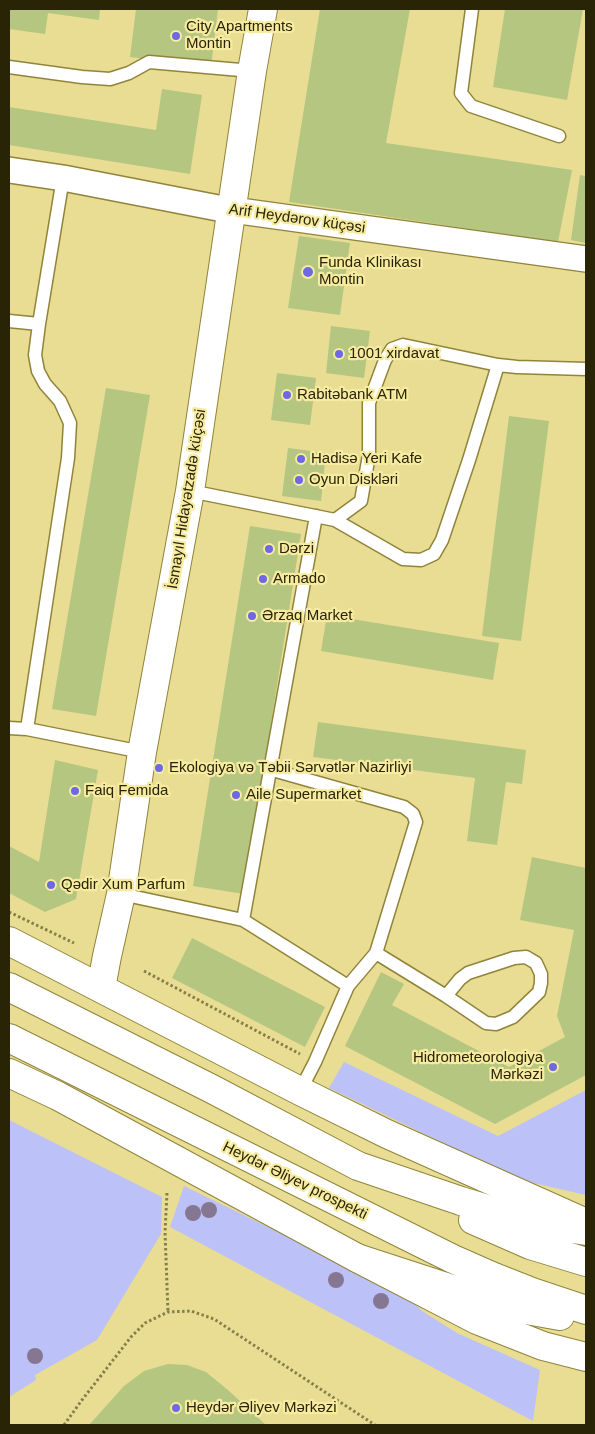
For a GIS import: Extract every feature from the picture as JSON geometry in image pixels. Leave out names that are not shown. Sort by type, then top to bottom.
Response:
[{"type":"main road","name":"İsmayıl Hidayətzadə küçəsi","points":[[101,988],[120,894],[142,752],[190,491],[252,71],[263,9]]},
{"type":"main road","points":[[9,941],[387,1134],[586,1223]]},
{"type":"main road","points":[[9,987],[358,1166],[444,1208],[530,1245],[586,1262]]},
{"type":"main road","name":"Heydər Əliyev prospekti","points":[[9,1038],[453,1259],[532,1292],[586,1310]]},
{"type":"main road","points":[[9,1072],[58,1096],[357,1258],[477,1320],[543,1346],[586,1357]]},
{"type":"main road","points":[[358,1166],[510,1216],[586,1231]]},
{"type":"main road","points":[[357,1258],[486,1300],[546,1314],[586,1319]]},
{"type":"street","name":"Arif Heydərov küçəsi","points":[[9,170],[63,178],[231,210],[586,259]]},
{"type":"lane","points":[[472,9],[461,93],[471,106],[559,136]]},
{"type":"lane","points":[[9,67],[110,79],[129,73],[149,62],[252,71]]},
{"type":"lane","points":[[27,729],[68,458],[70,423],[60,401],[45,384],[38,371],[35,355],[63,178]]},
{"type":"lane","points":[[9,321],[39,324]]},
{"type":"lane","points":[[335,520],[361,501],[369,455],[369,403],[385,360],[392,349],[403,345],[498,365],[586,369]]},
{"type":"lane","points":[[190,491],[335,520],[403,559],[421,560],[434,554],[442,540],[498,365]]},
{"type":"lane","points":[[243,920],[316,516]]},
{"type":"lane","points":[[9,728],[27,729],[142,752]]},
{"type":"lane","points":[[269,770],[404,808],[413,814],[416,822],[376,953],[348,986],[315,1062],[300,1091]]},
{"type":"lane","points":[[120,894],[243,920],[348,986]]},
{"type":"lane","points":[[376,953],[486,1023],[496,1024],[513,1016],[539,992],[542,983],[541,974],[536,963],[526,957],[514,958],[468,973],[460,979],[446,996]]},
{"type":"path","points":[[9,912],[74,943]]},
{"type":"path","points":[[144,971],[315,1062]]},
{"type":"path","points":[[167,1194],[165,1232],[168,1312]]},
{"type":"path","points":[[64,1425],[131,1337],[145,1322],[168,1312],[191,1311],[214,1318],[376,1425]]},
{"type":"shaded area","points":[[344,1062],[498,1136],[586,1090],[586,1195],[520,1180],[329,1088]]},
{"type":"shaded area","points":[[9,1120],[162,1197],[161,1234],[97,1340],[35,1375],[36,1380],[9,1397]]},
{"type":"shaded area","points":[[184,1186],[396,1289],[405,1294],[422,1311],[457,1333],[540,1370],[533,1421],[170,1227]]},
{"type":"building","points":[[9,9],[100,9],[99,20],[48,13],[45,34],[9,29]]},
{"type":"building","points":[[136,9],[218,9],[211,67],[130,57]]},
{"type":"building","points":[[320,9],[410,9],[386,143],[572,170],[558,242],[289,202]]},
{"type":"building","points":[[505,9],[583,9],[567,100],[493,87]]},
{"type":"building","points":[[162,89],[202,95],[190,174],[9,145],[9,107],[156,130]]},
{"type":"building","points":[[580,175],[586,176],[586,243],[571,240]]},
{"type":"building","points":[[299,236],[350,243],[340,315],[288,308]]},
{"type":"building","points":[[331,326],[370,331],[364,378],[326,373]]},
{"type":"building","points":[[277,373],[316,378],[310,425],[271,420]]},
{"type":"building","points":[[106,388],[150,395],[96,716],[52,709]]},
{"type":"building","points":[[509,416],[549,421],[521,641],[482,636]]},
{"type":"building","points":[[288,448],[326,453],[321,501],[282,496]]},
{"type":"building","points":[[250,526],[301,534],[244,894],[193,886]]},
{"type":"building","points":[[327,615],[499,643],[493,680],[321,651]]},
{"type":"building","points":[[318,722],[526,750],[522,784],[506,782],[497,845],[467,841],[475,778],[313,757]]},
{"type":"building","points":[[55,760],[98,770],[76,899],[45,912],[9,893],[9,846],[39,862]]},
{"type":"building","points":[[532,857],[586,868],[586,1075],[495,1124],[345,1046],[381,972],[404,984],[392,1005],[509,1067],[565,1037],[557,1016],[574,930],[520,920]]},
{"type":"building","points":[[192,938],[325,1007],[305,1047],[172,978]]},
{"type":"building","name":"Heydər Əliyev Mərkəzi","points":[[168,1364],[187,1365],[206,1372],[266,1425],[89,1425],[124,1386],[144,1371]]},
{"type":"place","name":"City Apartments Montin","points":[[176,36]]},
{"type":"place","name":"Funda Klinikası Montin","points":[[308,272]]},
{"type":"place","name":"1001 xirdavat","points":[[339,354]]},
{"type":"place","name":"Rabitəbank ATM","points":[[287,395]]},
{"type":"place","name":"Hadisə Yeri Kafe","points":[[301,459]]},
{"type":"place","name":"Oyun Diskləri","points":[[299,480]]},
{"type":"place","name":"Dərzi","points":[[269,549]]},
{"type":"place","name":"Armado","points":[[263,579]]},
{"type":"place","name":"Ərzaq Market","points":[[252,616]]},
{"type":"place","name":"Ekologiya və Təbii Sərvətlər Nazirliyi","points":[[159,768]]},
{"type":"place","name":"Faiq Femida","points":[[75,791]]},
{"type":"place","name":"Aile Supermarket","points":[[236,795]]},
{"type":"place","name":"Qədir Xum Parfum","points":[[51,885]]},
{"type":"place","name":"Hidrometeorologiya Mərkəzi","points":[[553,1067]]},
{"type":"place","name":"Heydər Əliyev Mərkəzi","points":[[176,1408]]}]
